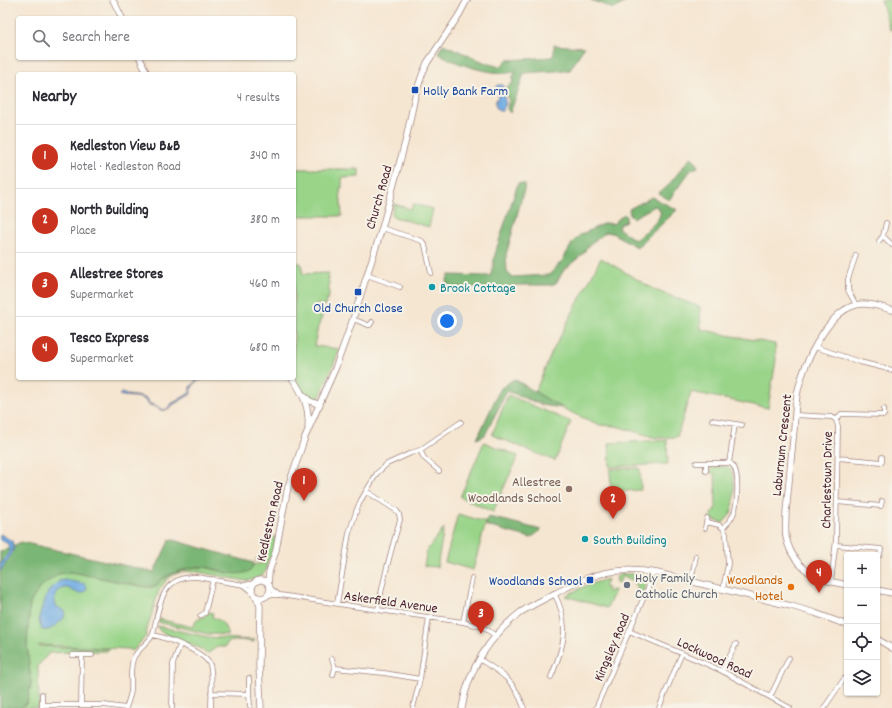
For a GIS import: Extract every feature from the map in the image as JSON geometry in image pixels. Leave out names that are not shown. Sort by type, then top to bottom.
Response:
[{"type":"street","points":[[113,0],[121,16]]},
{"type":"street","name":"Church Road","points":[[319,407],[335,369],[353,319],[382,228],[406,139],[415,96],[422,75],[435,51],[467,0]]},
{"type":"street","points":[[141,60],[146,72]]},
{"type":"street","points":[[879,241],[883,236],[886,222]]},
{"type":"street","points":[[382,228],[422,241],[425,245],[432,273]]},
{"type":"street","points":[[883,236],[892,245]]},
{"type":"street","points":[[856,255],[848,279],[848,290],[856,305],[868,304],[892,310]]},
{"type":"street","points":[[367,275],[400,287]]},
{"type":"street","name":"Laburnum Crescent","points":[[844,584],[824,580],[814,575],[801,566],[796,560],[786,536],[786,512],[798,389],[815,347],[823,334],[832,322],[844,311],[856,305]]},
{"type":"street","points":[[353,319],[368,325],[372,322]]},
{"type":"street","points":[[815,347],[860,362],[892,370]]},
{"type":"street","points":[[882,367],[883,361]]},
{"type":"street","name":"Kedleston Road","points":[[269,586],[269,572],[276,550],[288,487],[308,431],[319,407],[303,394],[293,380]]},
{"type":"street","name":"Kedleston Road","points":[[303,394],[309,420],[308,431]]},
{"type":"street","points":[[306,405],[316,409],[319,407]]},
{"type":"street","points":[[836,420],[841,414],[884,415],[884,409]]},
{"type":"street","name":"Charlestown Drive","points":[[795,415],[832,417],[836,420],[838,426],[836,545],[831,582]]},
{"type":"street","points":[[712,420],[742,426]]},
{"type":"street","points":[[337,604],[349,533],[357,509],[377,473],[384,466],[420,450],[461,422]]},
{"type":"street","points":[[729,463],[735,424]]},
{"type":"street","points":[[448,431],[451,436]]},
{"type":"street","points":[[420,450],[424,458],[439,471]]},
{"type":"street","points":[[838,458],[882,462],[882,457]]},
{"type":"street","points":[[434,466],[438,461]]},
{"type":"street","points":[[696,463],[729,463],[735,468],[737,498],[735,509],[733,516],[723,528]]},
{"type":"street","points":[[706,464],[706,471]]},
{"type":"street","points":[[366,491],[397,511],[400,516],[381,591],[378,610]]},
{"type":"street","points":[[837,502],[881,506],[882,501]]},
{"type":"street","points":[[705,528],[707,520],[723,528],[727,536],[728,569],[723,589]]},
{"type":"street","points":[[836,545],[881,549],[880,555]]},
{"type":"street","points":[[691,581],[696,556]]},
{"type":"street","points":[[462,708],[468,683],[484,650],[511,620],[533,604],[554,593],[587,577],[602,573],[616,570],[643,570],[802,608],[844,624]]},
{"type":"street","name":"Kedleston Road","points":[[258,582],[269,572]]},
{"type":"street","name":"Kingsley Road","points":[[596,708],[650,583],[652,572]]},
{"type":"street","points":[[42,694],[42,707],[81,705],[115,706],[125,708],[131,690],[132,663],[134,657],[153,635],[161,599],[165,590],[171,584],[182,578],[189,576],[244,585],[265,581],[269,586],[270,592],[260,606]]},
{"type":"street","points":[[200,616],[205,613],[213,579]]},
{"type":"street","points":[[258,582],[253,587],[260,606],[259,666],[261,708]]},
{"type":"street","points":[[463,622],[473,582]]},
{"type":"street","points":[[244,585],[262,598],[267,596]]},
{"type":"street","name":"Askerfield Avenue","points":[[269,586],[280,595]]},
{"type":"street","points":[[880,591],[892,593]]},
{"type":"street","points":[[551,677],[564,638],[564,621],[562,612],[554,593]]},
{"type":"street","name":"Askerfield Avenue","points":[[267,596],[280,595],[463,622],[483,627],[496,636]]},
{"type":"street","points":[[206,609],[212,610]]},
{"type":"street","points":[[413,708],[420,679],[429,617]]},
{"type":"street","name":"Lockwood Road","points":[[629,631],[722,671],[790,708]]},
{"type":"street","points":[[153,635],[196,652],[207,660],[210,668],[211,708]]},
{"type":"street","points":[[880,641],[892,648]]},
{"type":"street","points":[[722,671],[736,644]]},
{"type":"street","points":[[172,708],[173,664],[180,645]]},
{"type":"street","points":[[658,708],[682,653]]},
{"type":"street","points":[[72,655],[92,656]]},
{"type":"street","points":[[81,705],[82,655]]},
{"type":"street","points":[[770,697],[789,658]]},
{"type":"street","points":[[479,659],[498,671],[510,682],[520,697],[524,708]]},
{"type":"street","points":[[332,660],[336,668],[333,675]]},
{"type":"street","points":[[336,668],[384,673],[420,679]]},
{"type":"street","points":[[249,678],[250,706]]},
{"type":"street","points":[[824,708],[844,679]]},
{"type":"street","points":[[211,693],[249,694]]},
{"type":"green space","points":[[591,0],[629,0],[614,9]]},
{"type":"green space","points":[[881,0],[892,0],[892,29],[890,30]]},
{"type":"green space","points":[[443,44],[486,63],[500,67],[507,60],[552,57],[554,54],[554,45],[584,47],[570,70],[524,73],[510,113],[507,109],[509,100],[505,94],[506,87],[513,83],[512,78],[516,72],[493,72],[460,64],[438,53]]},
{"type":"green space","points":[[691,157],[696,161],[698,167],[691,170],[669,200],[658,193],[666,188]]},
{"type":"green space","points":[[296,169],[359,169],[359,177],[342,178],[342,188],[340,188],[342,216],[296,216]]},
{"type":"green space","points":[[518,183],[525,184],[506,255],[507,272],[512,277],[549,275],[562,261],[573,242],[580,235],[605,223],[613,224],[624,214],[626,221],[620,224],[618,228],[635,240],[654,223],[660,214],[659,209],[655,206],[633,218],[630,215],[629,209],[652,197],[677,210],[637,247],[612,233],[606,232],[586,248],[584,253],[564,270],[556,283],[551,285],[517,285],[499,288],[452,287],[446,282],[449,275],[490,276],[496,250]]},
{"type":"green space","points":[[394,204],[411,209],[413,204],[433,209],[429,227],[391,216]]},
{"type":"green space","points":[[601,258],[655,290],[700,307],[701,329],[775,344],[776,360],[768,408],[691,392],[677,437],[656,438],[616,426],[600,425],[562,408],[535,392],[552,352]]},
{"type":"green space","points":[[296,263],[301,263],[303,274],[329,273],[329,295],[325,306],[316,304],[314,311],[323,314],[318,327],[314,346],[340,349],[319,399],[316,401],[313,400],[305,394],[295,380]]},
{"type":"green space","points":[[514,379],[562,408],[542,405],[507,391],[485,435],[477,439],[500,389]]},
{"type":"green space","points":[[508,395],[571,422],[555,461],[492,435]]},
{"type":"green space","points":[[667,440],[668,464],[610,467],[609,443]]},
{"type":"green space","points":[[484,442],[518,456],[493,512],[460,497]]},
{"type":"green space","points":[[721,466],[730,469],[732,472],[734,489],[733,506],[730,515],[723,523],[711,519],[716,507],[715,475],[710,471],[711,468]]},
{"type":"green space","points":[[640,468],[641,490],[611,492],[610,469]]},
{"type":"green space","points":[[458,514],[486,522],[473,570],[445,562]]},
{"type":"green space","points":[[488,517],[541,530],[531,538],[487,526],[486,521]]},
{"type":"green space","points":[[444,528],[437,567],[424,566],[427,550]]},
{"type":"green space","points":[[274,537],[277,537],[272,557],[269,558],[266,567],[267,569],[261,576],[255,579],[246,581],[199,572],[185,571],[175,574],[167,579],[159,590],[146,636],[133,651],[129,649],[39,645],[38,646],[109,649],[107,651],[49,653],[38,666],[39,708],[20,708],[27,703],[31,684],[27,644],[30,603],[40,587],[58,574],[72,572],[145,587],[156,587],[161,580],[188,568],[204,567],[227,573],[250,571],[253,565],[264,563],[263,561],[255,561]]},
{"type":"green space","points":[[170,539],[254,563],[250,571],[238,574],[205,567],[189,568],[165,577],[156,587],[145,587],[72,572],[58,574],[40,587],[30,603],[27,644],[31,684],[27,703],[20,708],[0,708],[0,552],[21,542],[154,572]]},
{"type":"green space","points":[[620,574],[642,574],[646,584],[640,598],[635,596],[638,586],[634,584],[635,581],[622,576],[619,583],[616,582],[617,576]]},
{"type":"green space","points":[[608,579],[604,587],[608,588],[607,591],[615,591],[607,608],[565,596],[587,585]]},
{"type":"green space","points":[[209,612],[213,613],[212,617],[223,623],[228,635],[208,634],[158,622],[159,619],[192,627],[197,620]]},
{"type":"green space","points":[[157,626],[208,637],[254,639],[254,642],[240,640],[228,642],[225,647],[217,647],[207,654],[201,649],[161,632]]},
{"type":"water","points":[[497,85],[503,86],[506,104],[502,111],[499,111],[495,104],[498,97]]},
{"type":"water","points":[[197,380],[191,389],[191,394],[166,410],[171,404],[190,393],[190,387]]},
{"type":"water","points":[[122,393],[142,397],[148,400],[149,404],[165,410],[149,405],[142,398],[119,395]]},
{"type":"water","points":[[0,534],[12,541],[14,548],[0,572],[0,565],[10,549],[7,543],[0,540]]},
{"type":"water","points":[[65,580],[85,584],[87,588],[86,591],[83,593],[77,593],[70,589],[64,588],[57,591],[54,601],[58,607],[65,611],[64,618],[54,627],[48,630],[42,630],[39,621],[40,614],[48,592],[59,581]]},
{"type":"place","name":"Holly Bank Farm","points":[[415,90]]},
{"type":"place","name":"Brook Cottage","points":[[432,287]]},
{"type":"place","name":"Old Church Close","points":[[358,292]]},
{"type":"place","name":"Allestree Woodlands School","points":[[569,489]]},
{"type":"place","name":"Kedleston View B&B","points":[[304,501]]},
{"type":"place","name":"North Building","points":[[613,519]]},
{"type":"place","name":"South Building","points":[[585,539]]},
{"type":"place","name":"Woodlands School","points":[[590,580]]},
{"type":"place","name":"Holy Family Catholic Church","points":[[627,585]]},
{"type":"place","name":"Woodlands Hotel","points":[[791,587]]},
{"type":"place","name":"Tesco Express","points":[[819,593]]},
{"type":"place","name":"Allestree Stores","points":[[481,634]]}]
